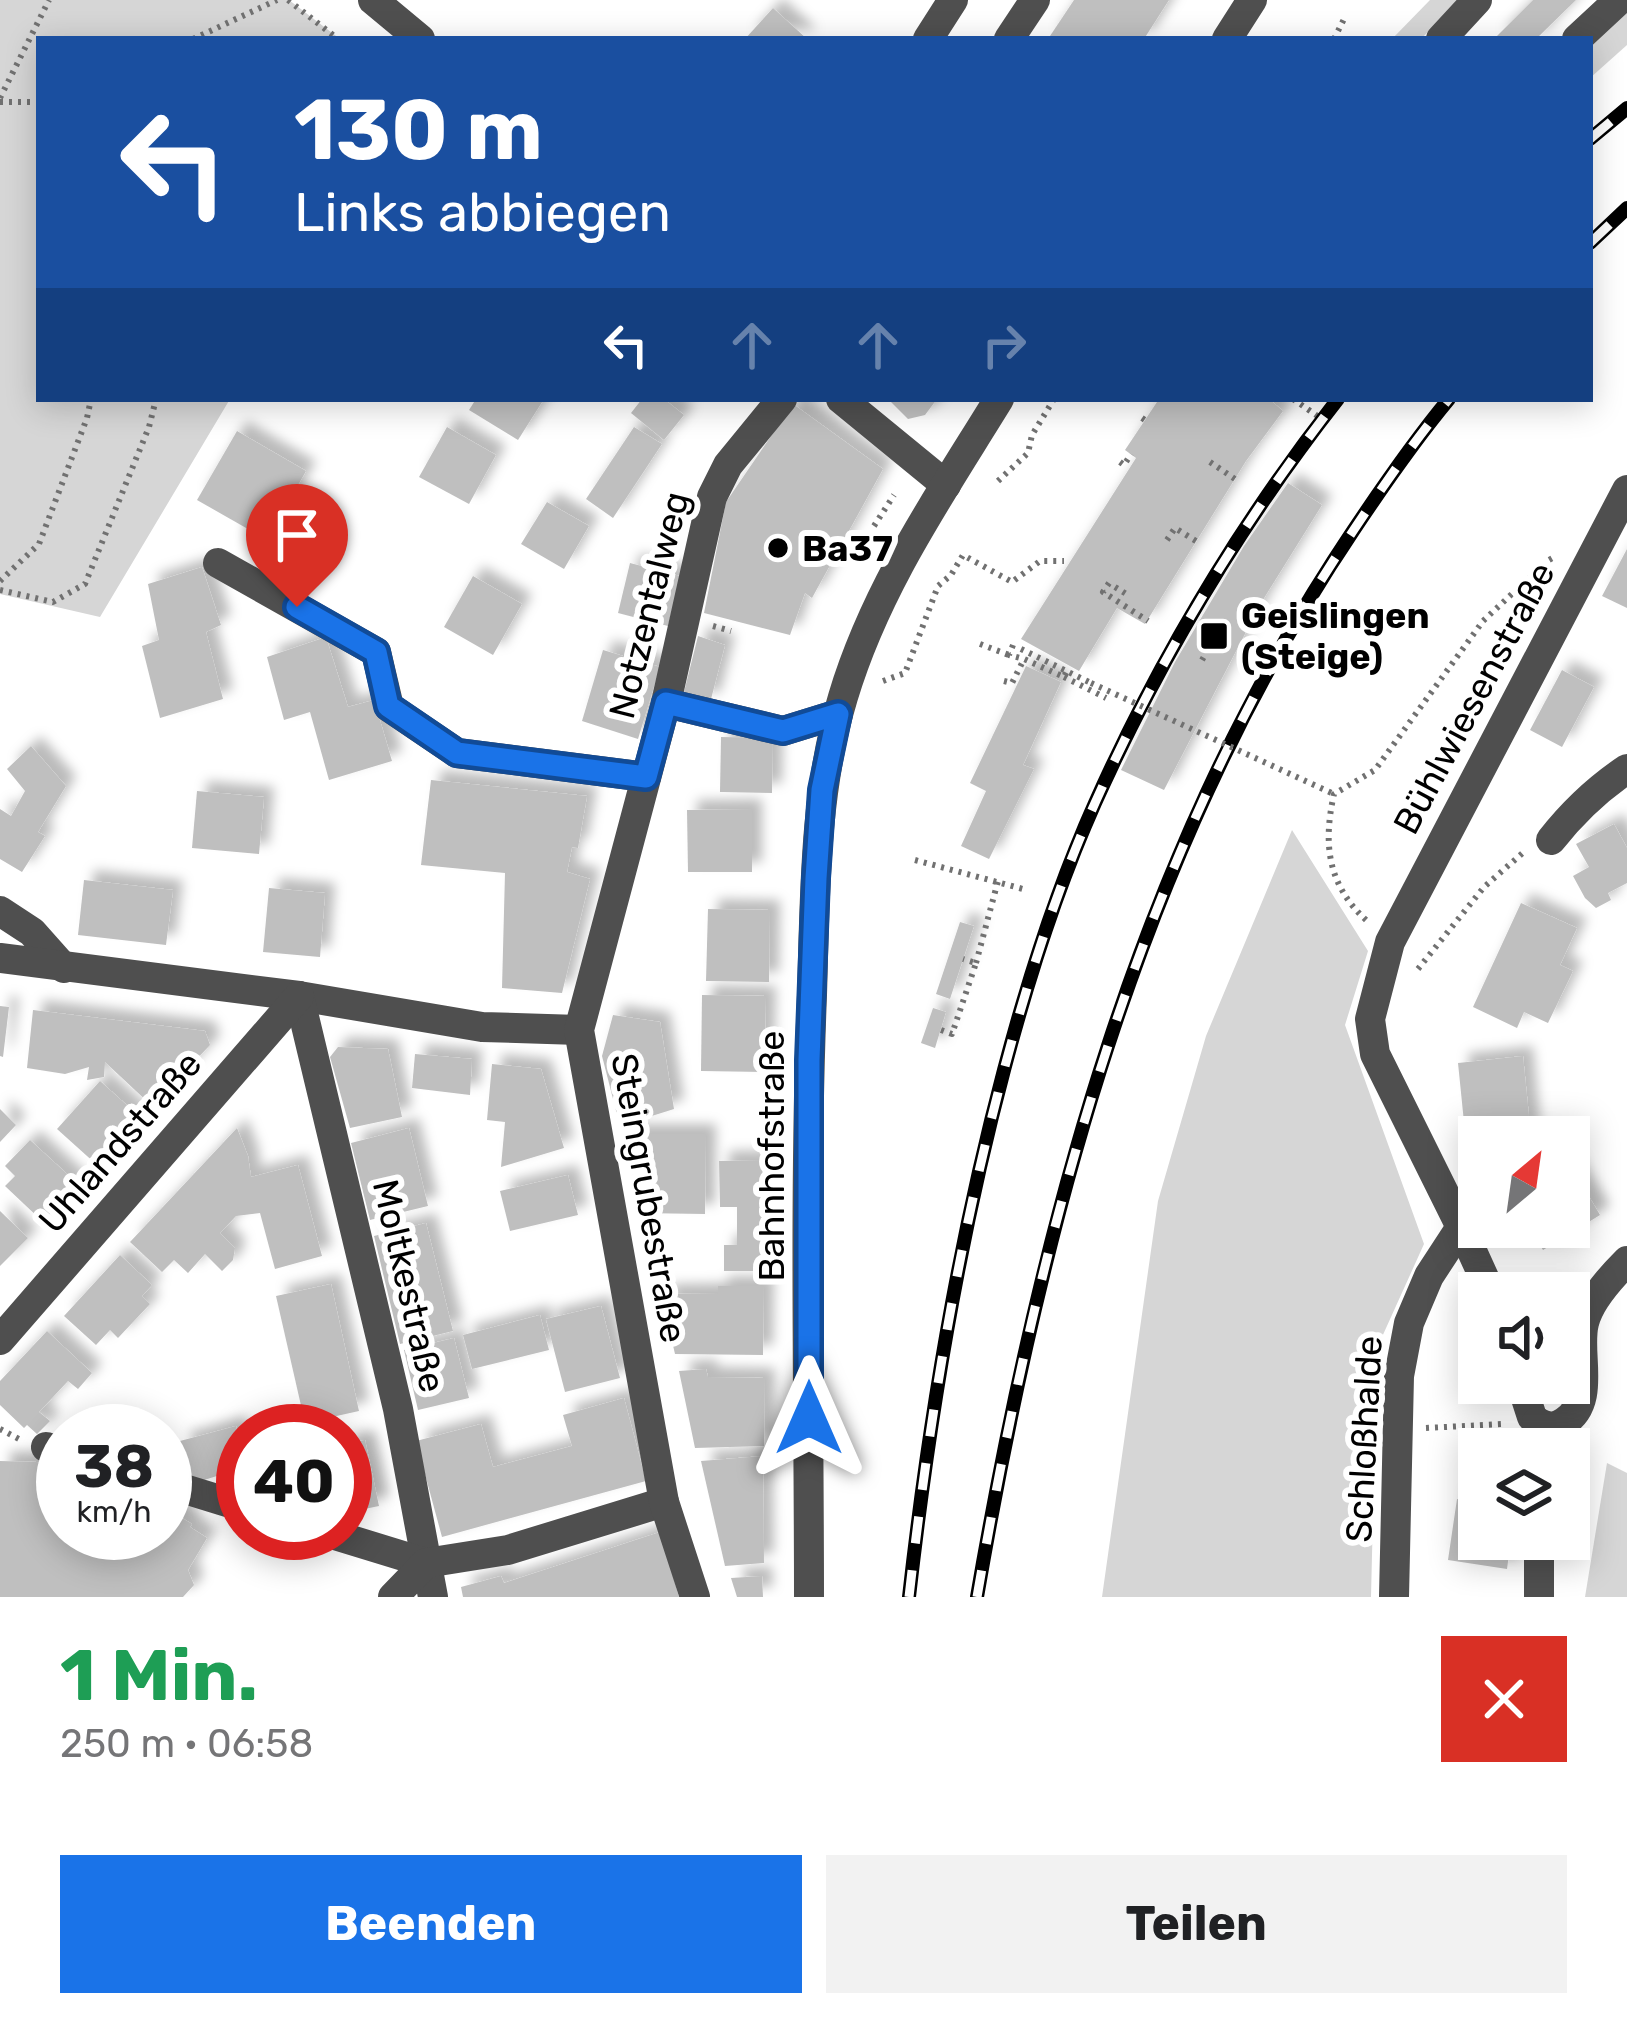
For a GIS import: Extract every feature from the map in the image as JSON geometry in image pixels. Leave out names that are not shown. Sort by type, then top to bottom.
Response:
[{"type":"street","points":[[373,0],[416,36]]},
{"type":"street","points":[[930,36],[953,0]]},
{"type":"street","points":[[1011,36],[1034,0]]},
{"type":"street","points":[[1229,36],[1252,0]]},
{"type":"street","points":[[1444,36],[1477,0]]},
{"type":"street","points":[[1580,36],[1619,0]]},
{"type":"street","name":"Notzentalweg","points":[[579,1030],[666,703],[712,496],[728,465],[780,402]]},
{"type":"street","points":[[845,402],[946,485]]},
{"type":"street","name":"Bahnhofstraße","points":[[808,1597],[810,1037],[822,790],[841,705],[869,621],[906,549],[997,402]]},
{"type":"street","name":"Bühlwiesenstraße","points":[[1458,1221],[1375,1054],[1370,1019],[1390,942],[1627,490]]},
{"type":"street","name":"Notzentalweg","points":[[218,562],[376,652],[388,706],[457,753],[646,777]]},
{"type":"street","points":[[666,703],[783,731],[841,705]]},
{"type":"street","points":[[1551,840],[1573,812],[1627,769]]},
{"type":"street","points":[[0,911],[32,932],[64,968]]},
{"type":"street","name":"Steingrubestraße","points":[[0,958],[299,996],[482,1027],[579,1030],[664,1502],[695,1597]]},
{"type":"street","name":"Uhlandstraße","points":[[0,1340],[299,996]]},
{"type":"street","name":"Moltkestraße","points":[[299,996],[398,1408],[433,1597]]},
{"type":"street","name":"Schloßhalde","points":[[1394,1597],[1399,1376],[1408,1323],[1429,1276],[1458,1232]]},
{"type":"street","points":[[1544,1428],[1566,1421],[1579,1404],[1583,1323],[1605,1283],[1627,1261]]},
{"type":"street","points":[[372,1546],[426,1563],[508,1550],[664,1502]]},
{"type":"street","points":[[1539,1560],[1539,1597]]},
{"type":"street","points":[[393,1597],[426,1563]]},
{"type":"path","points":[[36,102],[0,100],[49,0]]},
{"type":"path","points":[[199,36],[277,0]]},
{"type":"path","points":[[288,0],[334,36]]},
{"type":"path","points":[[1336,36],[1345,17]]},
{"type":"path","points":[[91,402],[39,544],[0,585],[52,602],[85,584],[155,402]]},
{"type":"path","points":[[998,481],[1028,453],[1032,435],[1052,402]]},
{"type":"path","points":[[1297,402],[1329,424]]},
{"type":"path","points":[[1120,462],[1124,465],[1131,454]]},
{"type":"path","points":[[1210,462],[1235,479]]},
{"type":"path","points":[[874,526],[894,495]]},
{"type":"path","points":[[1167,540],[1175,528],[1196,542]]},
{"type":"path","points":[[1334,794],[1375,770],[1484,621],[1546,561],[1606,528]]},
{"type":"path","points":[[841,705],[905,673],[938,586],[963,554],[1012,582],[1040,561],[1064,561]]},
{"type":"path","points":[[1128,595],[1112,585],[1103,592],[1148,621]]},
{"type":"path","points":[[980,644],[1065,674],[1334,794]]},
{"type":"path","points":[[1009,656],[1017,647],[1106,698]]},
{"type":"path","points":[[1004,681],[1012,683],[1024,658]]},
{"type":"path","points":[[1334,794],[1327,842],[1340,886],[1357,911],[1390,942]]},
{"type":"path","points":[[1413,976],[1484,887],[1534,843],[1551,840]]},
{"type":"path","points":[[916,860],[1023,889]]},
{"type":"path","points":[[940,1030],[952,1034],[998,881]]},
{"type":"path","points":[[963,959],[976,963]]},
{"type":"path","points":[[1456,1427],[1471,1428]]},
{"type":"shaded area","points":[[0,0],[289,0],[336,36],[36,36],[36,402],[228,402],[100,617],[0,594]]},
{"type":"shaded area","points":[[1430,0],[1459,0],[1424,36],[1395,36]]},
{"type":"shaded area","points":[[1627,8],[1627,45],[1593,75],[1593,38]]},
{"type":"shaded area","points":[[1292,830],[1368,951],[1345,1025],[1424,1244],[1377,1348],[1371,1597],[1102,1597],[1158,1201],[1206,1036]]},
{"type":"shaded area","points":[[1607,1463],[1627,1473],[1627,1597],[1585,1597]]},
{"type":"building","points":[[1074,0],[1169,0],[1146,36],[1050,36]]},
{"type":"building","points":[[1533,0],[1576,0],[1539,36],[1497,36]]},
{"type":"building","points":[[773,8],[804,36],[748,36]]},
{"type":"building","points":[[474,402],[542,402],[518,440],[469,410]]},
{"type":"building","points":[[640,402],[668,402],[684,415],[664,440],[631,413]]},
{"type":"building","points":[[891,402],[935,402],[925,415],[908,419]]},
{"type":"building","points":[[1157,402],[1272,402],[1283,411],[1246,461],[1145,624],[1117,608],[1079,671],[1021,639],[1136,458],[1125,450]]},
{"type":"building","name":"Ba37","points":[[793,404],[883,469],[812,598],[805,593],[790,635],[704,613],[726,502]]},
{"type":"building","points":[[447,427],[496,455],[469,504],[419,477]]},
{"type":"building","points":[[634,427],[662,444],[613,518],[586,499]]},
{"type":"building","points":[[237,431],[306,471],[267,540],[197,500]]},
{"type":"building","points":[[1288,483],[1322,505],[1261,603],[1164,790],[1121,770],[1175,662]]},
{"type":"building","points":[[547,502],[589,526],[564,569],[521,544]]},
{"type":"building","points":[[1627,549],[1627,608],[1602,596]]},
{"type":"building","points":[[630,563],[680,576],[668,626],[618,613]]},
{"type":"building","points":[[202,567],[221,625],[206,632],[223,699],[160,718],[142,646],[159,640],[148,584]]},
{"type":"building","points":[[473,576],[522,604],[493,655],[444,627]]},
{"type":"building","points":[[698,636],[725,645],[710,703],[683,696]]},
{"type":"building","points":[[326,637],[348,707],[374,700],[392,761],[329,780],[310,712],[284,720],[267,657]]},
{"type":"building","points":[[603,650],[660,667],[638,739],[582,721]]},
{"type":"building","points":[[1026,666],[1061,682],[1023,765],[1034,769],[989,859],[961,846],[986,791],[970,783]]},
{"type":"building","points":[[1562,670],[1594,687],[1562,747],[1530,730]]},
{"type":"building","points":[[721,737],[773,738],[772,793],[720,792]]},
{"type":"building","points":[[31,746],[66,786],[38,832],[45,836],[22,872],[0,859],[0,809],[11,816],[25,791],[7,769]]},
{"type":"building","points":[[431,780],[587,796],[578,848],[572,847],[567,872],[590,879],[562,993],[502,988],[505,873],[421,865]]},
{"type":"building","points":[[197,791],[264,797],[259,854],[192,848]]},
{"type":"building","points":[[752,809],[752,872],[688,872],[687,810]]},
{"type":"building","points":[[1614,824],[1627,848],[1627,883],[1608,893],[1611,900],[1596,908],[1573,876],[1589,867],[1576,844]]},
{"type":"building","points":[[84,880],[173,890],[166,945],[78,935]]},
{"type":"building","points":[[269,888],[325,893],[320,957],[263,952]]},
{"type":"building","points":[[1521,903],[1577,928],[1560,965],[1573,971],[1548,1023],[1524,1012],[1517,1028],[1473,1007]]},
{"type":"building","points":[[708,909],[770,910],[769,982],[706,981]]},
{"type":"building","points":[[960,922],[974,926],[950,999],[936,994]]},
{"type":"building","points":[[702,995],[766,996],[764,1072],[701,1071]]},
{"type":"building","points":[[0,1006],[9,1007],[3,1057],[0,1056]]},
{"type":"building","points":[[933,1008],[946,1012],[935,1048],[921,1043]]},
{"type":"building","points":[[33,1010],[205,1031],[210,1045],[152,1106],[105,1062],[104,1077],[87,1080],[89,1067],[65,1074],[27,1068]]},
{"type":"building","points":[[613,1015],[660,1022],[674,1109],[620,1126],[602,1056]]},
{"type":"building","points":[[338,1047],[388,1049],[402,1117],[350,1128],[330,1057]]},
{"type":"building","points":[[415,1054],[472,1059],[470,1095],[412,1088]]},
{"type":"building","points":[[1523,1056],[1529,1116],[1463,1116],[1458,1063]]},
{"type":"building","points":[[492,1064],[541,1069],[564,1148],[501,1167],[505,1122],[487,1120]]},
{"type":"building","points":[[100,1081],[140,1117],[97,1165],[57,1129]]},
{"type":"building","points":[[0,1109],[16,1125],[0,1142]]},
{"type":"building","points":[[237,1128],[251,1177],[298,1165],[322,1256],[275,1269],[260,1213],[236,1216],[220,1233],[235,1248],[233,1260],[222,1271],[205,1254],[188,1273],[174,1260],[162,1272],[130,1242]]},
{"type":"building","points":[[409,1128],[428,1206],[370,1220],[351,1143]]},
{"type":"building","points":[[626,1134],[706,1134],[705,1214],[639,1213]]},
{"type":"building","points":[[30,1140],[78,1184],[43,1222],[5,1186],[15,1176],[5,1166]]},
{"type":"building","points":[[762,1160],[764,1271],[724,1271],[724,1245],[737,1245],[737,1207],[720,1207],[719,1161]]},
{"type":"building","points":[[568,1175],[578,1215],[510,1231],[500,1191]]},
{"type":"building","points":[[1590,1198],[1600,1215],[1590,1221]]},
{"type":"building","points":[[0,1211],[28,1238],[0,1266]]},
{"type":"building","points":[[426,1223],[453,1331],[400,1344],[374,1236]]},
{"type":"building","points":[[120,1255],[152,1285],[142,1296],[150,1304],[118,1338],[110,1330],[96,1345],[64,1316]]},
{"type":"building","points":[[331,1284],[357,1404],[301,1404],[276,1296]]},
{"type":"building","points":[[718,1286],[764,1286],[763,1355],[675,1354],[661,1294],[718,1293]]},
{"type":"building","points":[[601,1306],[620,1378],[565,1392],[546,1319]]},
{"type":"building","points":[[540,1315],[549,1350],[472,1369],[463,1335]]},
{"type":"building","points":[[47,1331],[92,1373],[78,1389],[68,1381],[46,1404],[36,1404],[36,1433],[0,1405],[0,1381]]},
{"type":"building","points":[[454,1338],[469,1398],[418,1410],[404,1350]]},
{"type":"building","points":[[706,1369],[708,1377],[765,1378],[764,1446],[695,1448],[679,1371]]},
{"type":"building","points":[[624,1398],[646,1481],[442,1537],[416,1441],[481,1424],[493,1467],[572,1446],[563,1415]]},
{"type":"building","points":[[216,1431],[216,1476],[192,1484],[192,1438]]},
{"type":"building","points":[[763,1456],[764,1563],[725,1566],[701,1461]]},
{"type":"building","points":[[0,1461],[36,1462],[36,1560],[192,1560],[192,1528],[207,1538],[188,1570],[194,1585],[183,1597],[0,1597]]},
{"type":"building","points":[[372,1473],[379,1506],[372,1507]]},
{"type":"building","points":[[1457,1499],[1458,1560],[1508,1560],[1507,1569],[1448,1560]]},
{"type":"building","points":[[660,1532],[679,1597],[463,1597],[461,1587],[501,1576],[504,1583]]},
{"type":"building","points":[[762,1576],[763,1597],[737,1597],[731,1578]]},
{"type":"railway","points":[[1593,136],[1627,108]]},
{"type":"railway","points":[[1593,240],[1627,208]]},
{"type":"railway","points":[[909,1597],[959,1266],[1013,1036],[1056,901],[1095,803],[1175,644],[1268,494],[1336,402]]},
{"type":"railway","points":[[977,1597],[1033,1318],[1068,1180],[1109,1043],[1157,910],[1213,779],[1278,653],[1364,514],[1447,402]]},
{"type":"place","name":"Ba37","points":[[778,548]]},
{"type":"place","name":"Geislingen (Steige)","points":[[1214,636]]},
{"type":"route","points":[[297,607],[376,652],[388,706],[457,753],[646,777],[666,703],[783,731],[838,714],[822,790],[816,878],[809,1060],[809,1418]]}]
